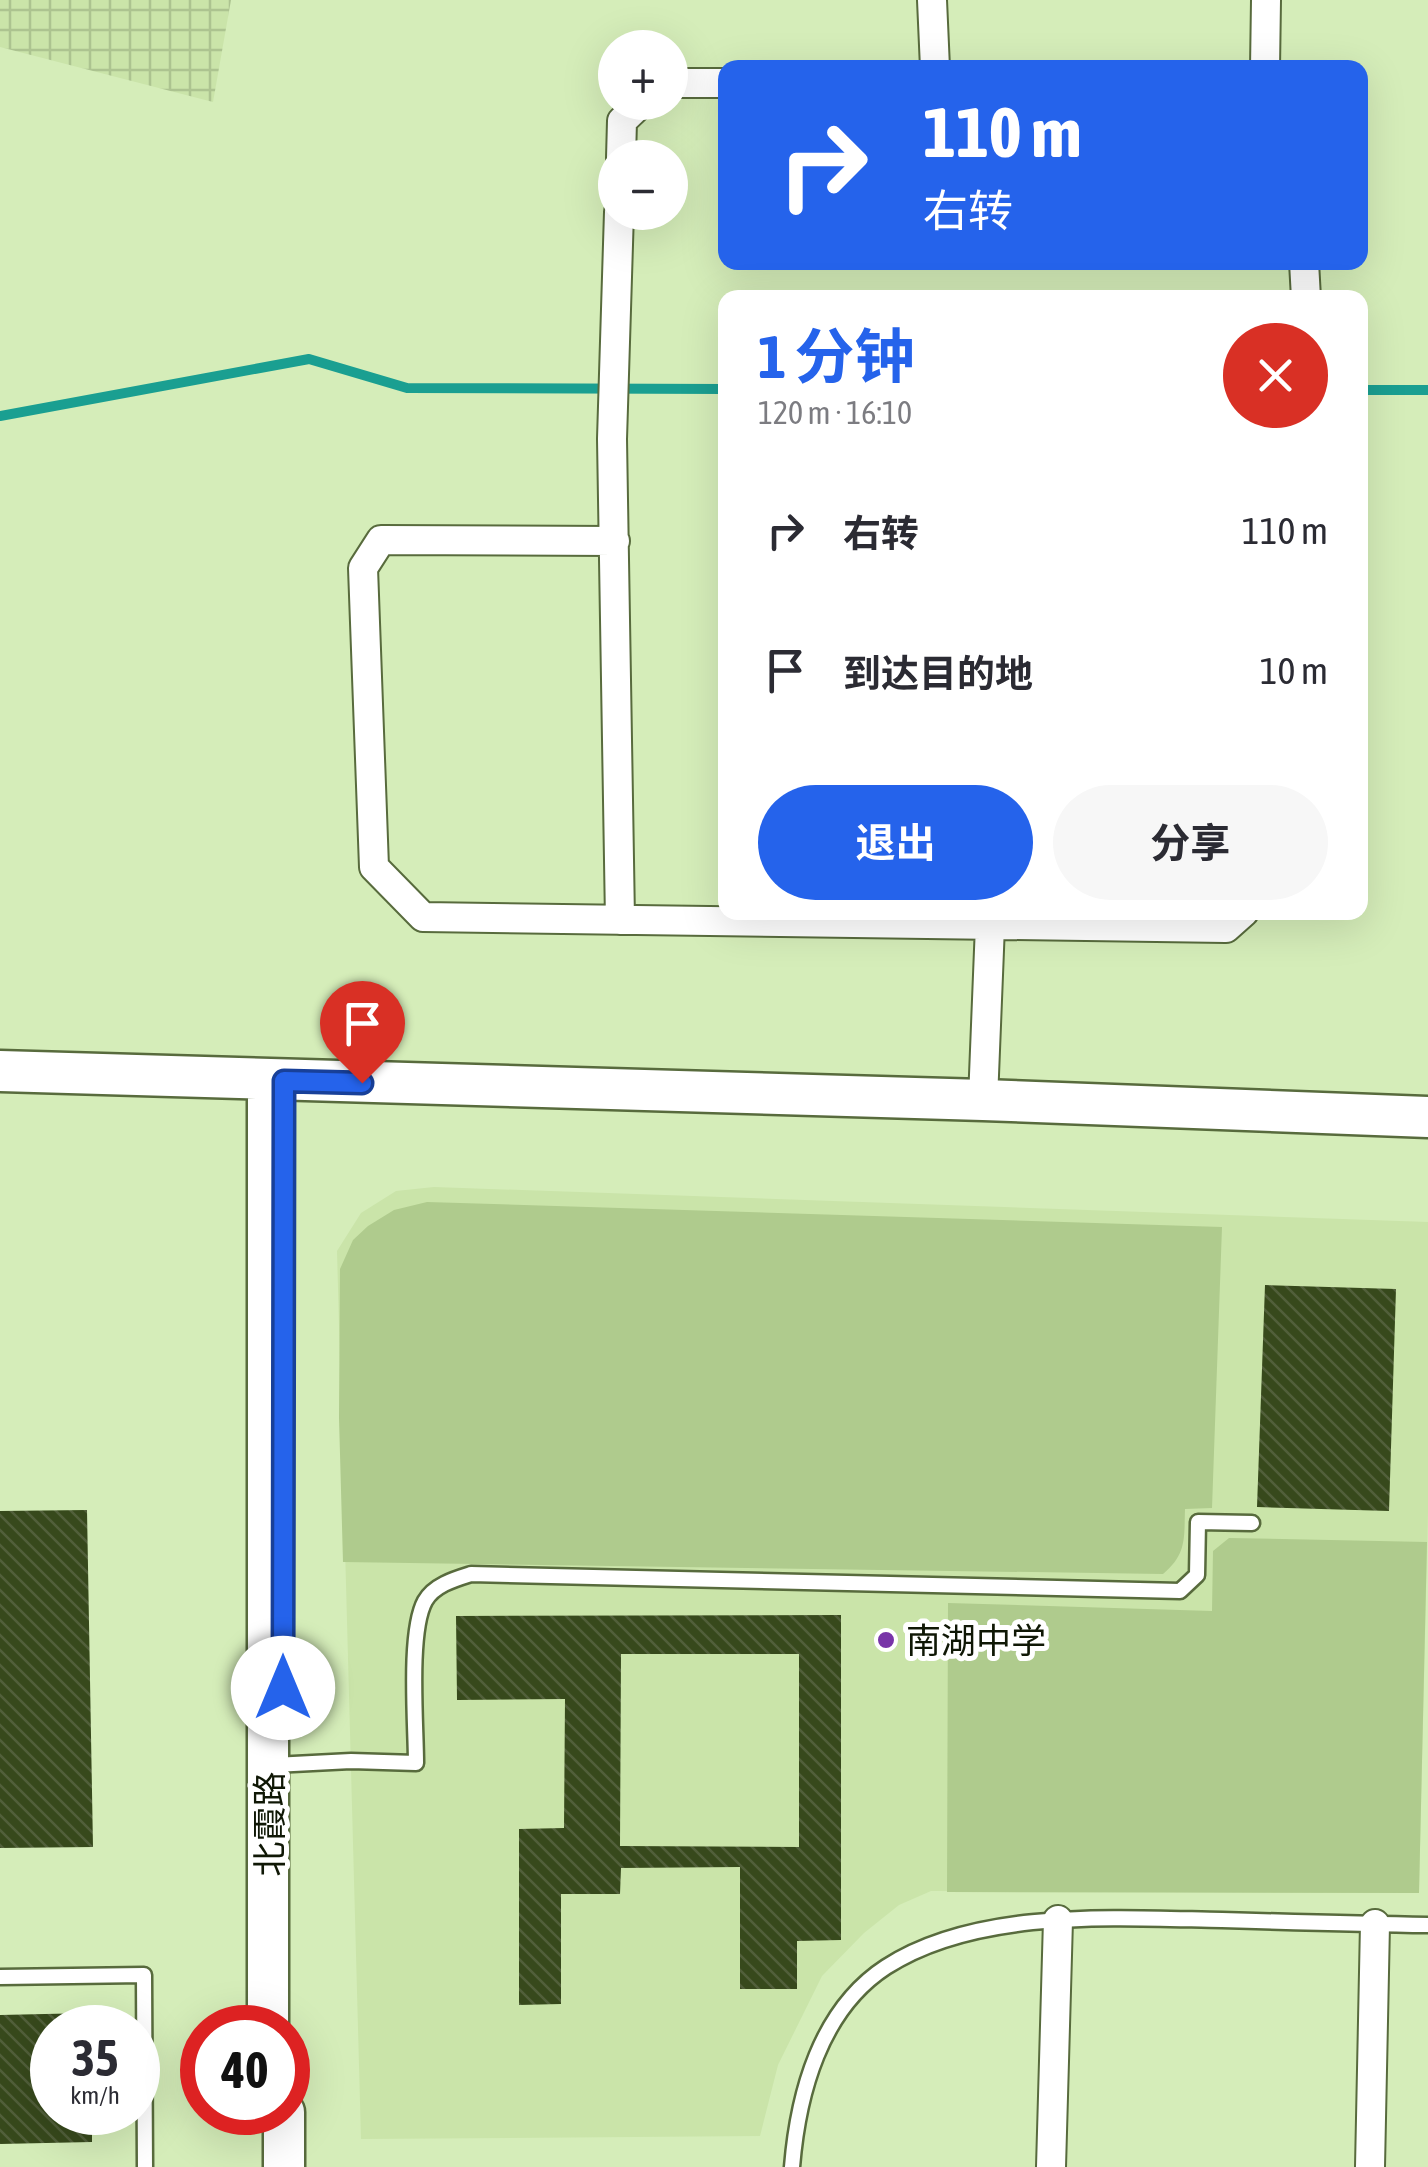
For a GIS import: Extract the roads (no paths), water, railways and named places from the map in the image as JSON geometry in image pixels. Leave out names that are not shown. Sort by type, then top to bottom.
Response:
[{"type":"street","points":[[932,0],[935,60]]},
{"type":"street","points":[[1265,60],[1266,0]]},
{"type":"street","points":[[688,83],[718,83]]},
{"type":"street","points":[[618,230],[612,438],[620,920]]},
{"type":"street","points":[[615,542],[381,540],[363,568],[374,867],[423,917],[718,919]]},
{"type":"street","points":[[935,920],[1226,928],[1235,920]]},
{"type":"street","points":[[983,1092],[990,924]]},
{"type":"street","points":[[0,1050],[983,1092],[1428,1118]]},
{"type":"street","points":[[0,1070],[276,1081],[1428,1097]]},
{"type":"street","name":"北霞路","points":[[269,2005],[276,1765],[276,1081]]},
{"type":"street","name":"北霞路","points":[[276,1765],[283,2005]]},
{"type":"street","points":[[1050,2167],[1058,1920]]},
{"type":"street","points":[[1370,2167],[1376,1924]]},
{"type":"street","points":[[268,2135],[268,2167]]},
{"type":"street","points":[[284,2135],[284,2167]]},
{"type":"lane","points":[[276,1765],[416,1764],[417,1627],[426,1599],[446,1582],[471,1574],[1180,1591],[1197,1575],[1198,1522],[1252,1524]]},
{"type":"lane","points":[[792,2167],[795,2122],[813,2060],[845,2006],[885,1968],[943,1940],[1058,1920],[1105,1918],[1428,1926]]},
{"type":"lane","points":[[0,1977],[144,1974],[145,2167]]},
{"type":"waterway","points":[[0,416],[309,359],[407,388],[718,389]]},
{"type":"waterway","points":[[1368,390],[1428,390]]},
{"type":"place","name":"南湖中学","points":[[886,1640]]}]
